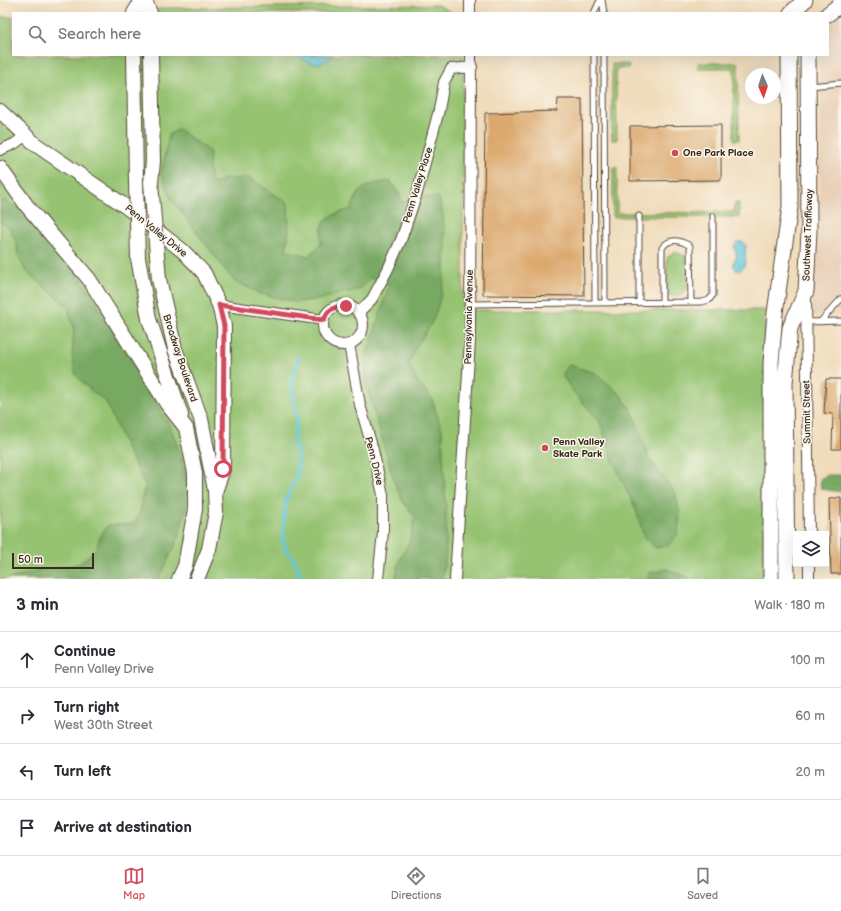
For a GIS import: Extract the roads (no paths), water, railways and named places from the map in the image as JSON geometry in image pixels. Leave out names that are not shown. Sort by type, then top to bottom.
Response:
[{"type":"main road","points":[[135,12],[143,0],[149,12]]},
{"type":"main road","points":[[789,0],[790,12]]},
{"type":"main road","points":[[791,12],[806,0]]},
{"type":"main road","points":[[806,0],[807,12]]},
{"type":"main road","points":[[829,13],[841,4]]},
{"type":"main road","name":"Broadway Boulevard","points":[[134,56],[138,258],[149,319],[186,428]]},
{"type":"main road","name":"Broadway Boulevard","points":[[151,56],[153,161],[151,183],[158,279],[175,349],[201,419],[215,492]]},
{"type":"main road","name":"Southwest Trafficway","points":[[772,579],[771,363],[775,313],[790,207],[789,56]]},
{"type":"main road","name":"Southwest Trafficway","points":[[787,579],[785,383],[790,328],[806,291],[809,231],[809,59]]},
{"type":"main road","name":"Penn Valley Drive","points":[[0,111],[25,136],[124,206],[183,251],[204,273],[219,305],[224,326],[223,469],[215,492],[216,512],[209,549],[197,579]]},
{"type":"main road","points":[[0,168],[27,206],[89,279],[167,404],[186,428],[195,473],[195,509],[185,566],[179,579]]},
{"type":"street","points":[[470,0],[470,12]]},
{"type":"street","name":"Pennsylvania Avenue","points":[[455,579],[468,364],[470,304],[471,56]]},
{"type":"street","name":"Penn Valley Place","points":[[358,312],[372,299],[401,240],[417,193],[439,110],[444,82],[451,69],[472,67]]},
{"type":"street","points":[[0,150],[14,144],[25,136]]},
{"type":"street","name":"Summit Street","points":[[806,291],[809,531]]},
{"type":"street","points":[[219,305],[324,320]]},
{"type":"street","points":[[338,306],[346,306],[358,312],[362,321],[361,334],[356,341],[341,345],[332,343],[327,338],[322,325],[326,314],[331,309],[338,306]]},
{"type":"street","name":"Penn Drive","points":[[349,344],[360,405],[373,450],[383,495],[383,532],[378,579]]},
{"type":"street","points":[[809,567],[809,579]]},
{"type":"lane","points":[[595,12],[601,0]]},
{"type":"lane","points":[[601,0],[604,12]]},
{"type":"lane","points":[[594,56],[595,303]]},
{"type":"lane","points":[[604,56],[605,303]]},
{"type":"lane","points":[[808,86],[841,83]]},
{"type":"lane","points":[[639,216],[639,303]]},
{"type":"lane","points":[[470,304],[702,302],[709,300],[713,295],[713,216]]},
{"type":"lane","points":[[662,302],[662,248],[666,242],[673,240],[682,241],[690,246],[691,302]]},
{"type":"lane","points":[[820,322],[841,299]]},
{"type":"lane","points":[[806,322],[841,321]]},
{"type":"water","points":[[299,56],[331,56],[325,62],[315,64],[302,59]]},
{"type":"water","points":[[737,242],[743,242],[746,246],[746,263],[740,271],[736,270],[733,264],[737,255],[734,247]]},
{"type":"waterway","points":[[299,356],[291,381],[297,420],[293,444],[297,450],[297,476],[285,502],[283,540],[286,551],[296,563],[299,579]]},
{"type":"place","name":"One Park Place","points":[[675,153]]},
{"type":"place","name":"Penn Valley Skate Park","points":[[545,448]]}]
